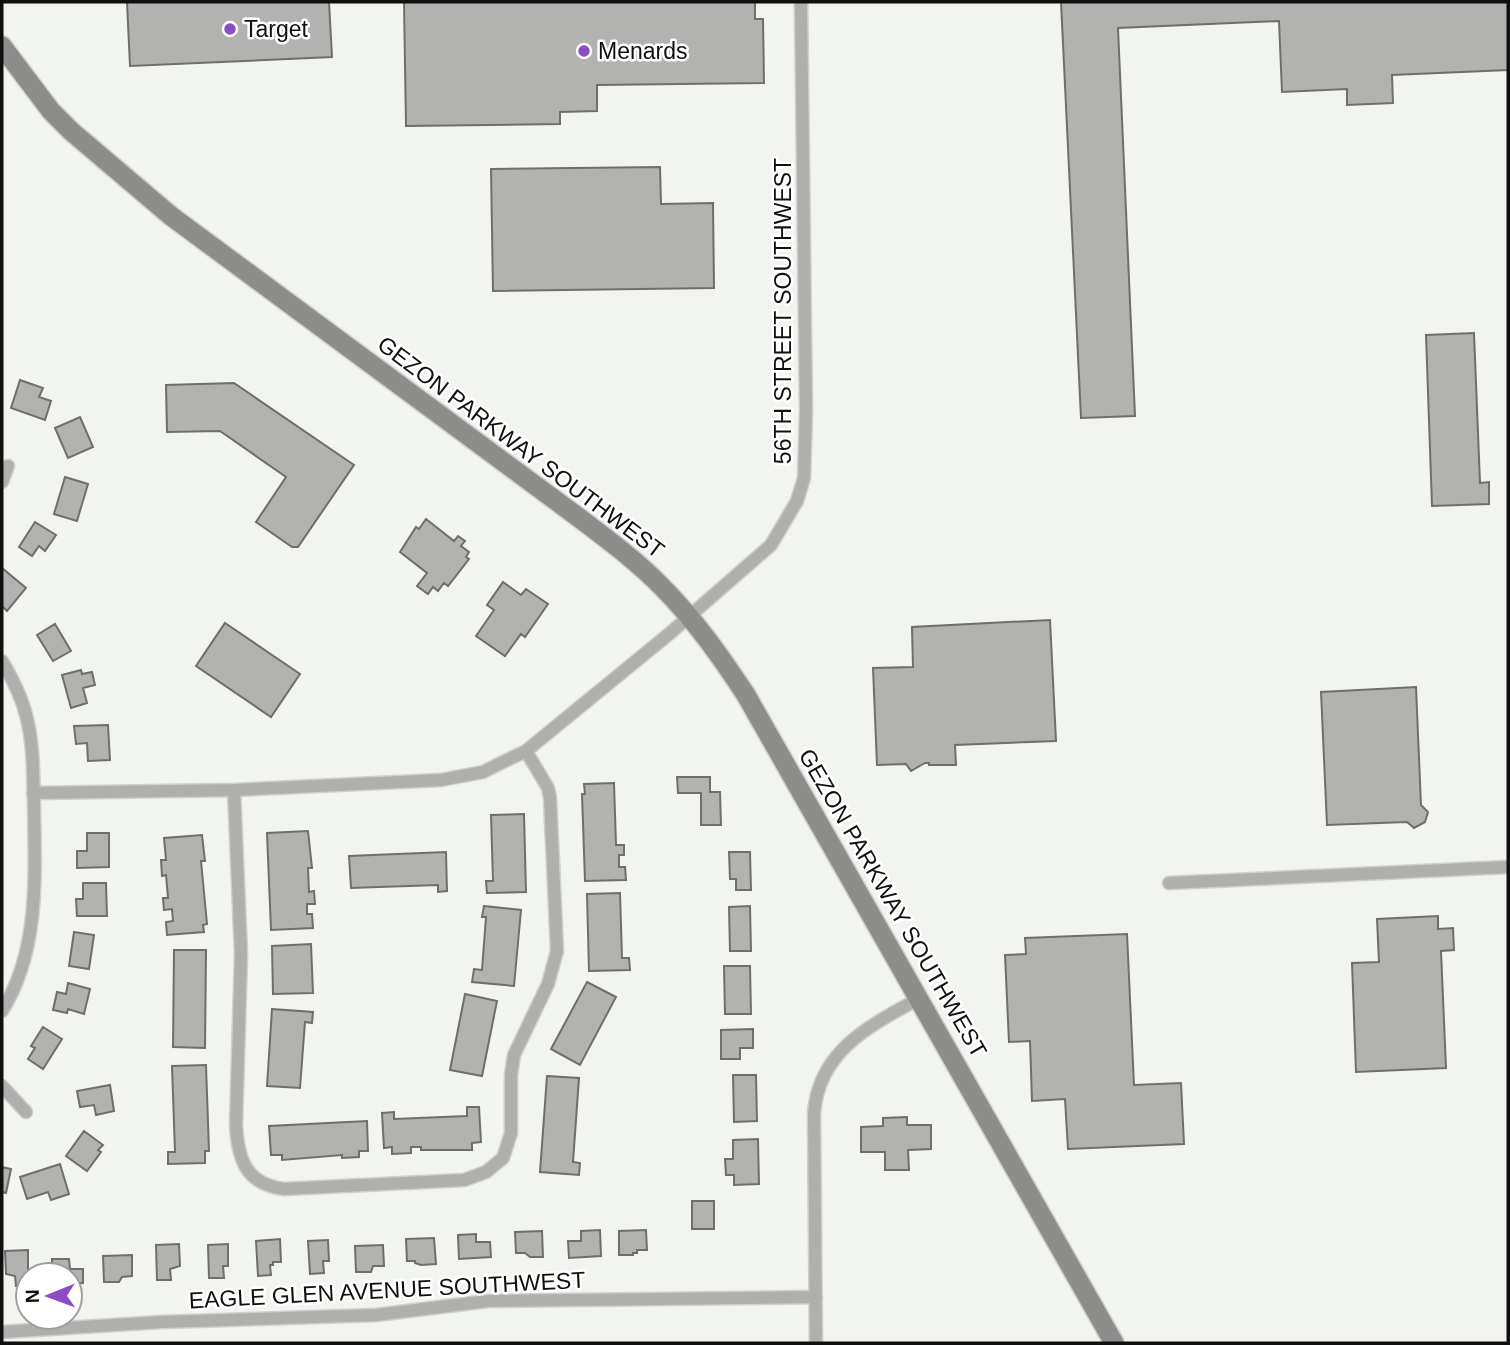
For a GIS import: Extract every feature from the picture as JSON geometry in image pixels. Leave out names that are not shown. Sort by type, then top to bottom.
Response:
[{"type":"main road","name":"GEZON PARKWAY SOUTHWEST","points":[[2,46],[51,111],[123,177],[171,216],[578,517],[640,567],[688,616],[746,695],[1114,1343]]},
{"type":"street","name":"56TH STREET SOUTHWEST","points":[[33,793],[234,790],[441,780],[483,772],[526,751],[669,634],[771,545],[797,501],[804,478],[806,411],[801,2]]},
{"type":"street","points":[[2,482],[8,467]]},
{"type":"street","points":[[2,661],[21,696],[31,735],[35,874],[31,926],[19,972],[2,1011]]},
{"type":"street","points":[[234,790],[241,954],[237,1139],[241,1158],[250,1173],[269,1186],[295,1189],[456,1181],[480,1176],[498,1163],[506,1149],[511,1133],[511,1075],[514,1055],[548,984],[557,951],[550,798],[548,788],[526,751]]},
{"type":"street","points":[[1170,883],[1508,867]]},
{"type":"street","points":[[816,1343],[814,1113],[820,1083],[831,1062],[846,1045],[878,1021],[918,999]]},
{"type":"street","points":[[2,1086],[26,1112]]},
{"type":"street","name":"EAGLE GLEN AVENUE SOUTHWEST","points":[[2,1332],[162,1322],[376,1315],[488,1301],[816,1297]]},
{"type":"building","name":"Target","points":[[127,2],[329,2],[332,57],[130,66]]},
{"type":"building","name":"Menards","points":[[404,2],[755,2],[755,19],[763,19],[764,83],[597,85],[597,111],[560,112],[560,124],[406,126]]},
{"type":"building","points":[[1061,2],[1508,2],[1508,70],[1392,75],[1393,103],[1347,105],[1347,89],[1282,92],[1279,21],[1118,28],[1135,416],[1081,418]]},
{"type":"building","points":[[660,167],[661,204],[713,203],[714,288],[493,291],[491,169]]},
{"type":"building","points":[[1474,333],[1480,483],[1489,482],[1489,504],[1432,506],[1426,335]]},
{"type":"building","points":[[20,380],[43,388],[39,397],[51,401],[45,420],[11,408]]},
{"type":"building","points":[[234,383],[354,465],[298,547],[292,547],[256,522],[286,477],[220,431],[167,432],[166,385]]},
{"type":"building","points":[[80,417],[93,447],[68,458],[55,428]]},
{"type":"building","points":[[65,477],[88,484],[77,521],[54,514]]},
{"type":"building","points":[[426,519],[454,541],[458,536],[465,541],[461,546],[469,552],[466,557],[469,559],[448,586],[444,583],[438,591],[433,587],[428,594],[417,586],[427,573],[400,552],[416,527],[419,529]]},
{"type":"building","points":[[35,522],[56,535],[45,551],[39,546],[32,556],[19,547]]},
{"type":"building","points":[[2,568],[26,588],[7,611],[2,606]]},
{"type":"building","points":[[503,582],[521,595],[526,589],[548,604],[525,637],[521,634],[505,656],[476,636],[494,610],[487,605]]},
{"type":"building","points":[[1050,620],[1056,741],[955,745],[956,765],[925,763],[911,771],[906,764],[877,765],[873,668],[913,667],[912,627]]},
{"type":"building","points":[[225,623],[300,674],[271,717],[196,666]]},
{"type":"building","points":[[55,624],[71,651],[53,661],[37,635]]},
{"type":"building","points":[[81,670],[82,674],[92,672],[95,685],[83,688],[87,703],[71,708],[62,675]]},
{"type":"building","points":[[1416,687],[1421,805],[1428,812],[1425,822],[1414,828],[1407,822],[1327,825],[1321,692]]},
{"type":"building","points":[[108,725],[110,760],[88,761],[87,743],[76,744],[74,726]]},
{"type":"building","points":[[677,777],[710,777],[710,792],[720,792],[721,825],[701,825],[701,793],[678,793]]},
{"type":"building","points":[[614,783],[616,845],[624,845],[624,855],[619,855],[619,867],[625,867],[626,880],[585,881],[582,794],[585,794],[584,784]]},
{"type":"building","points":[[524,814],[526,892],[487,893],[486,881],[493,881],[491,815]]},
{"type":"building","points":[[308,831],[312,868],[308,868],[309,892],[314,891],[315,904],[307,904],[307,914],[312,914],[313,928],[271,930],[267,833]]},
{"type":"building","points":[[87,833],[109,833],[109,867],[77,868],[77,851],[87,851]]},
{"type":"building","points":[[202,835],[205,861],[201,861],[207,924],[203,925],[204,932],[167,935],[166,922],[173,921],[172,909],[164,910],[163,898],[168,898],[166,875],[162,876],[161,860],[166,860],[164,838]]},
{"type":"building","points":[[446,852],[447,891],[438,892],[438,885],[351,888],[349,856]]},
{"type":"building","points":[[729,852],[750,852],[751,890],[736,890],[736,879],[730,879]]},
{"type":"building","points":[[83,883],[106,883],[107,916],[77,916],[76,899],[83,899]]},
{"type":"building","points":[[620,893],[622,958],[629,958],[630,970],[589,971],[587,894]]},
{"type":"building","points":[[484,906],[521,910],[514,986],[472,982],[474,969],[482,970],[486,917],[482,917]]},
{"type":"building","points":[[750,906],[751,951],[730,951],[729,907]]},
{"type":"building","points":[[1438,916],[1438,929],[1453,928],[1454,950],[1441,951],[1446,1068],[1356,1072],[1352,963],[1379,962],[1377,919]]},
{"type":"building","points":[[74,932],[94,935],[89,969],[69,966]]},
{"type":"building","points":[[1127,934],[1134,1085],[1181,1083],[1184,1144],[1068,1149],[1065,1099],[1032,1101],[1030,1041],[1009,1042],[1005,955],[1026,954],[1025,938]]},
{"type":"building","points":[[311,944],[313,993],[273,994],[272,946]]},
{"type":"building","points":[[174,950],[206,950],[205,1048],[173,1047]]},
{"type":"building","points":[[724,966],[750,966],[751,1014],[725,1014]]},
{"type":"building","points":[[587,982],[616,997],[580,1065],[551,1049]]},
{"type":"building","points":[[68,983],[90,989],[84,1014],[68,1009],[67,1013],[53,1010],[57,992],[66,994]]},
{"type":"building","points":[[465,994],[497,1001],[482,1076],[450,1070]]},
{"type":"building","points":[[272,1009],[313,1012],[312,1023],[305,1022],[300,1088],[267,1086]]},
{"type":"building","points":[[43,1027],[62,1039],[43,1069],[28,1059],[35,1048],[31,1046]]},
{"type":"building","points":[[753,1029],[753,1048],[740,1048],[740,1059],[721,1059],[721,1030]]},
{"type":"building","points":[[206,1065],[209,1151],[205,1151],[205,1163],[168,1164],[168,1152],[175,1152],[172,1066]]},
{"type":"building","points":[[733,1075],[756,1075],[757,1121],[734,1122]]},
{"type":"building","points":[[547,1076],[579,1078],[573,1162],[580,1163],[579,1175],[540,1172]]},
{"type":"building","points":[[110,1085],[114,1111],[96,1115],[94,1105],[80,1107],[77,1091]]},
{"type":"building","points":[[467,1107],[479,1107],[481,1142],[472,1143],[472,1150],[421,1150],[421,1147],[411,1147],[411,1153],[392,1154],[392,1147],[384,1148],[382,1113],[394,1112],[394,1119],[467,1116]]},
{"type":"building","points":[[907,1117],[907,1125],[931,1125],[931,1149],[908,1150],[909,1170],[885,1170],[885,1152],[861,1152],[861,1127],[883,1126],[883,1118]]},
{"type":"building","points":[[367,1121],[368,1151],[359,1151],[359,1157],[342,1158],[342,1155],[282,1160],[282,1155],[271,1155],[269,1126]]},
{"type":"building","points":[[84,1131],[103,1145],[87,1171],[66,1156]]},
{"type":"building","points":[[758,1139],[759,1184],[734,1185],[734,1175],[726,1175],[725,1159],[733,1159],[733,1140]]},
{"type":"building","points":[[60,1164],[69,1194],[51,1200],[48,1192],[27,1199],[20,1177]]},
{"type":"building","points":[[2,1167],[11,1169],[6,1193],[2,1192]]},
{"type":"building","points":[[692,1201],[714,1201],[714,1229],[692,1229]]},
{"type":"building","points":[[600,1230],[601,1256],[569,1258],[568,1241],[581,1241],[581,1231]]},
{"type":"building","points":[[646,1230],[647,1250],[637,1250],[633,1255],[619,1255],[619,1231]]},
{"type":"building","points":[[542,1231],[543,1257],[516,1253],[515,1232]]},
{"type":"building","points":[[476,1234],[476,1242],[490,1242],[491,1257],[459,1259],[458,1235]]},
{"type":"building","points":[[434,1238],[436,1264],[421,1265],[415,1261],[407,1261],[406,1239]]},
{"type":"building","points":[[280,1239],[281,1262],[273,1262],[273,1265],[270,1265],[271,1275],[258,1276],[256,1241]]},
{"type":"building","points":[[328,1240],[329,1261],[323,1261],[324,1273],[310,1274],[308,1241]]},
{"type":"building","points":[[179,1244],[180,1266],[170,1269],[171,1280],[157,1280],[156,1245]]},
{"type":"building","points":[[228,1244],[228,1266],[223,1266],[224,1278],[209,1278],[208,1245]]},
{"type":"building","points":[[383,1245],[384,1266],[373,1266],[371,1272],[356,1272],[355,1246]]},
{"type":"building","points":[[28,1250],[28,1261],[14,1261],[14,1276],[6,1274],[5,1251]]},
{"type":"building","points":[[132,1255],[132,1276],[122,1277],[119,1282],[104,1282],[103,1256]]},
{"type":"building","points":[[69,1259],[69,1261],[52,1261]]},
{"type":"place","name":"Target","points":[[230,29]]},
{"type":"place","name":"Menards","points":[[584,51]]}]
